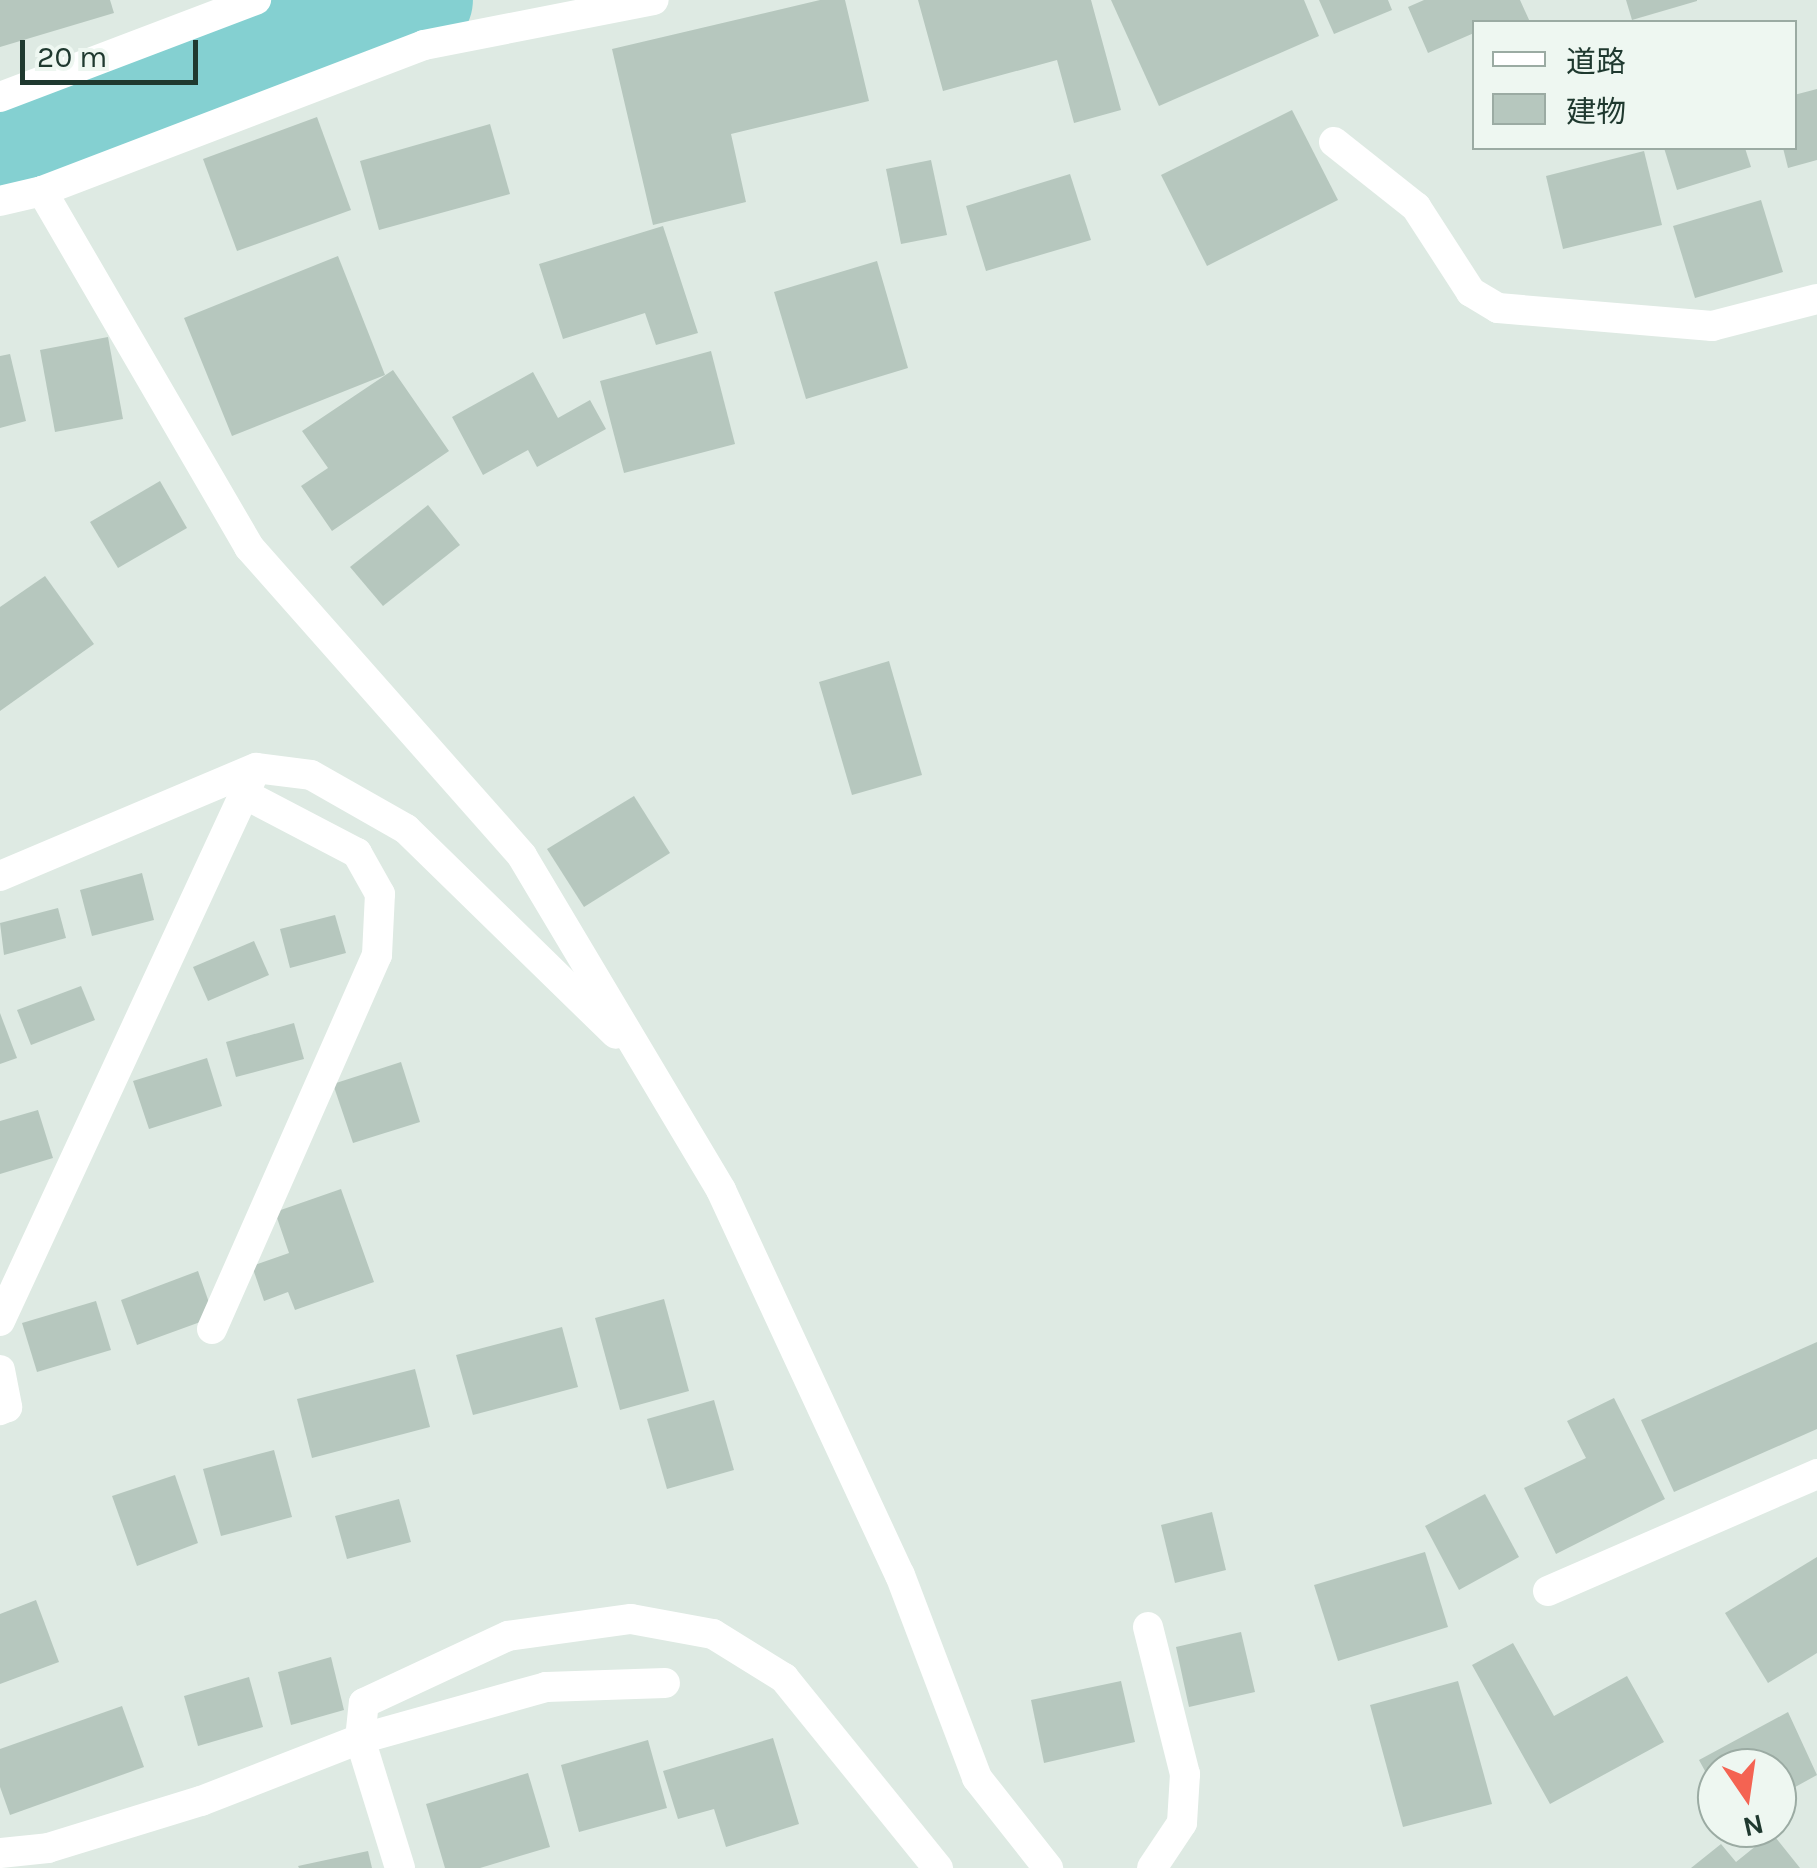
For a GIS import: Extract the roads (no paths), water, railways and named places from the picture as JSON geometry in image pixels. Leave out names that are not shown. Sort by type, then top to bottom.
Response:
[{"type":"street","points":[[0,97],[256,0]]},
{"type":"street","points":[[0,201],[42,191],[424,45],[509,23],[654,0]]},
{"type":"street","points":[[1334,142],[1416,208],[1471,292],[1498,308],[1712,326],[1817,299]]},
{"type":"street","points":[[42,191],[249,547],[522,856],[722,1190],[892,1557],[977,1778],[1046,1868]]},
{"type":"street","points":[[0,876],[250,781],[312,775],[406,830],[646,1064]]},
{"type":"street","points":[[0,1321],[250,781]]},
{"type":"street","points":[[212,1329],[377,954],[380,894],[357,853],[250,781]]},
{"type":"street","points":[[0,1370],[7,1407],[0,1410]]},
{"type":"street","points":[[1548,1591],[1817,1474]]},
{"type":"street","points":[[400,1868],[360,1739],[364,1702],[508,1636],[631,1619],[713,1634],[784,1678],[938,1868]]},
{"type":"street","points":[[1148,1627],[1185,1774],[1182,1824],[1152,1868]]},
{"type":"street","points":[[0,1853],[48,1848],[202,1801],[360,1739],[546,1687],[665,1682]]},
{"type":"waterway","points":[[0,141],[419,0]]}]
